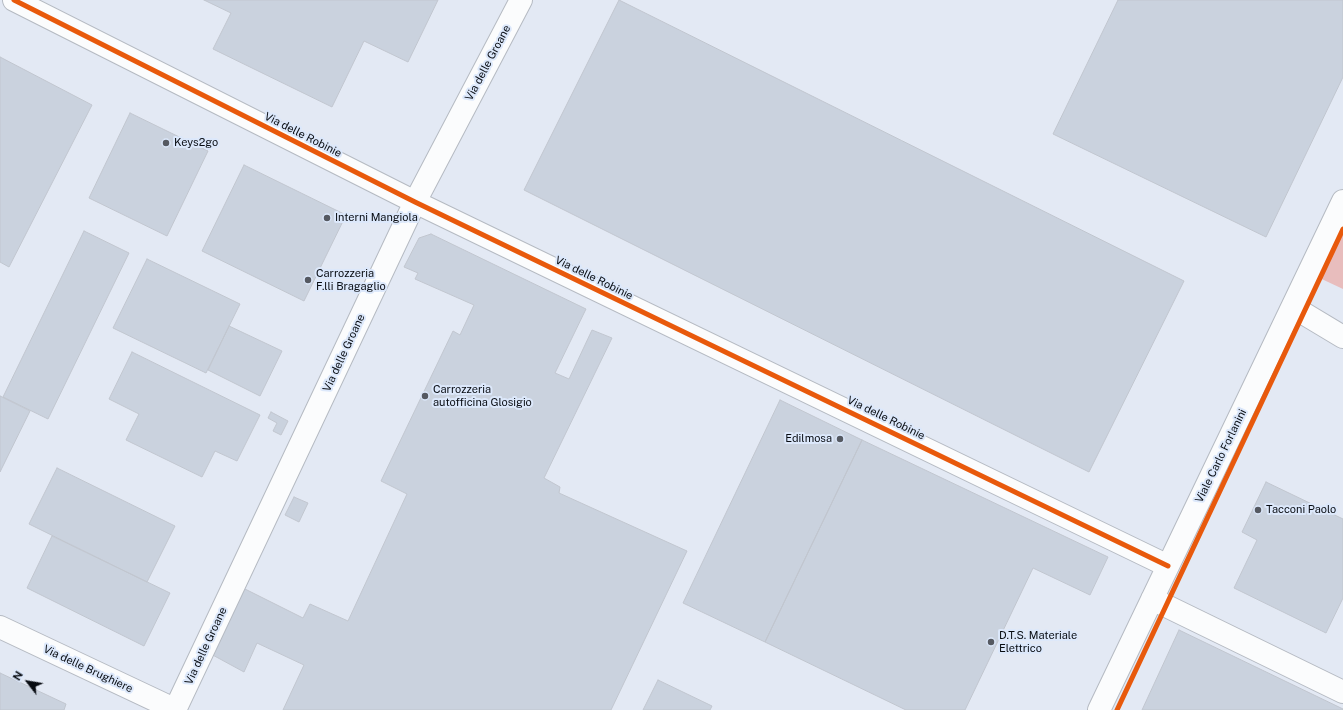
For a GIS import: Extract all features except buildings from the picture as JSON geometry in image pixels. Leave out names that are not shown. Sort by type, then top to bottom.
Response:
[{"type":"street","name":"Via delle Robinie","points":[[14,0],[415,202],[1168,566]]},
{"type":"street","name":"Via delle Groane","points":[[176,710],[415,202],[521,0]]},
{"type":"street","name":"Viale Carlo Forlanini","points":[[1099,710],[1343,201]]},
{"type":"street","points":[[1293,307],[1343,337]]},
{"type":"street","points":[[1152,599],[1343,692]]},
{"type":"street","name":"Via delle Brughiere","points":[[0,627],[176,710]]},
{"type":"shaded area","points":[[1343,208],[1343,289],[1311,274]]},
{"type":"cycle path","points":[[14,0],[415,202],[1168,566]]},
{"type":"cycle path","points":[[1117,710],[1343,229]]},
{"type":"place","name":"Keys2go","points":[[166,143]]},
{"type":"place","name":"Interni Mangiola","points":[[327,218]]},
{"type":"place","name":"Carrozzeria F.lli Bragaglio","points":[[308,280]]},
{"type":"place","name":"Carrozzeria autofficina Glosigio","points":[[425,396]]},
{"type":"place","name":"Edilmosa","points":[[840,439]]},
{"type":"place","name":"Tacconi Paolo","points":[[1258,510]]},
{"type":"place","name":"D.T.S. Materiale Elettrico","points":[[991,642]]}]
